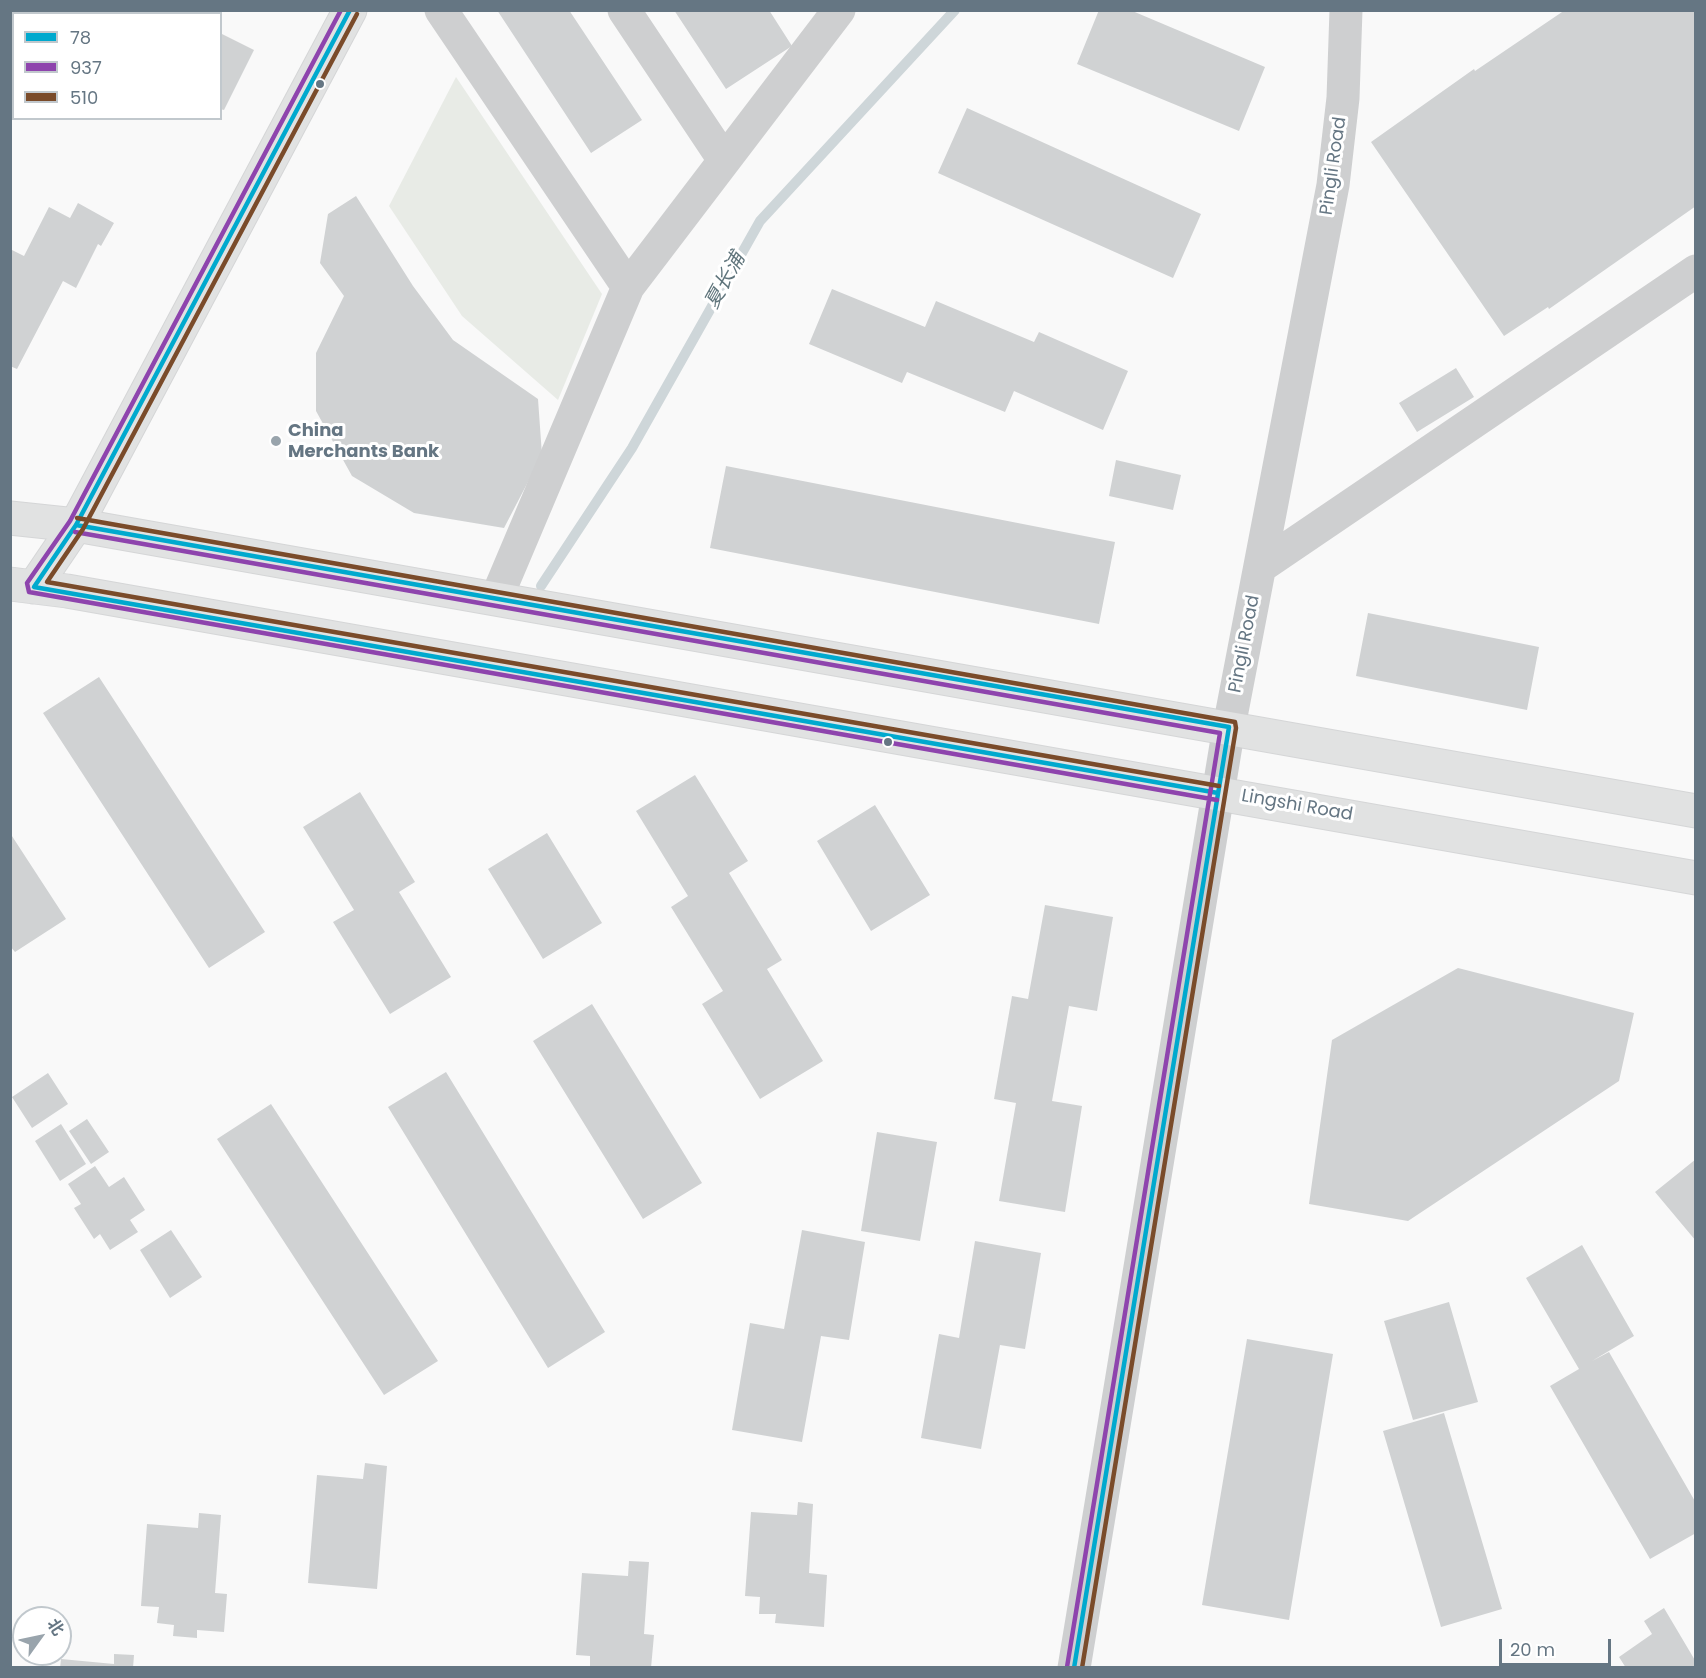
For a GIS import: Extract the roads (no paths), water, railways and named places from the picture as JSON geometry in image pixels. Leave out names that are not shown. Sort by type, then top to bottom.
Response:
[{"type":"main road","points":[[22,586],[76,525],[350,10]]},
{"type":"main road","points":[[10,518],[76,525],[1695,811]]},
{"type":"main road","name":"Lingshi Road","points":[[22,586],[67,591],[1218,792],[1695,878]]},
{"type":"street","points":[[441,10],[628,287]]},
{"type":"street","points":[[624,10],[724,160]]},
{"type":"street","name":"Pingli Road","points":[[1074,1668],[1229,727],[1333,185],[1343,98],[1346,10]]},
{"type":"street","points":[[496,599],[628,287],[836,12]]},
{"type":"street","points":[[1260,567],[1695,271]]},
{"type":"waterway","name":"夏长浦","points":[[541,586],[632,448],[760,221],[955,10]]},
{"type":"place","name":"China Merchants Bank","points":[[276,441]]}]
